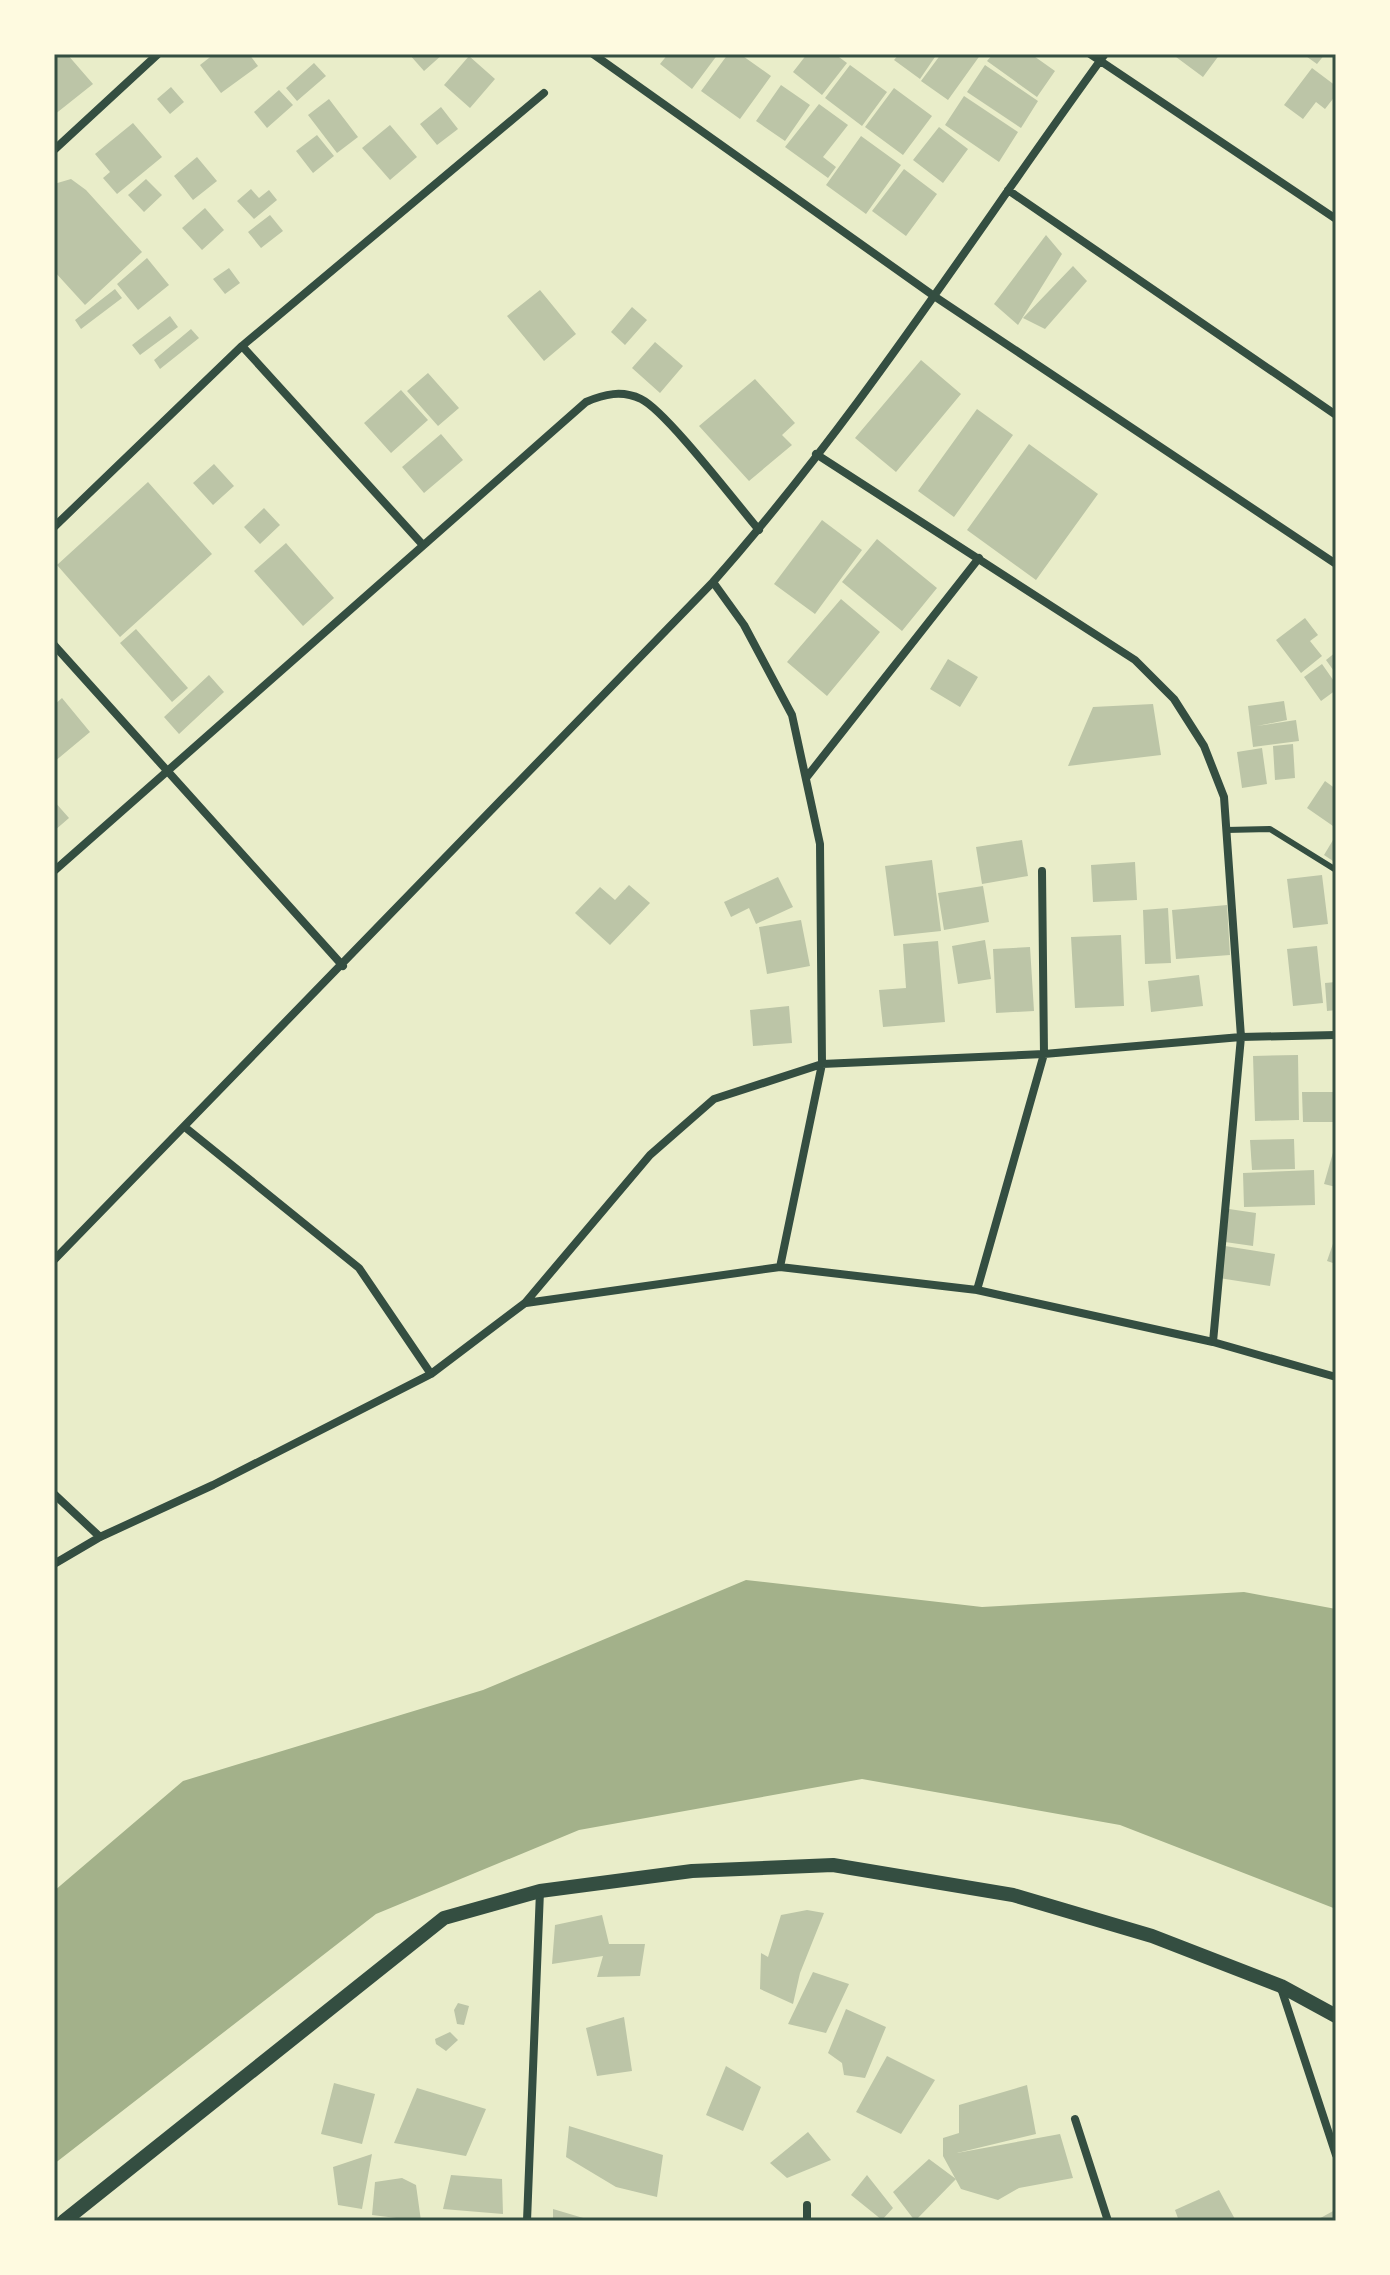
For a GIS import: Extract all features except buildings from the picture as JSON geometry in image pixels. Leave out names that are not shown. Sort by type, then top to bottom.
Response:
[{"type":"street","points":[[54,150],[158,54]]},
{"type":"street","points":[[593,54],[934,296],[1336,564]]},
{"type":"street","points":[[1090,54],[1102,57],[1336,219]]},
{"type":"street","points":[[54,1260],[343,966],[713,582],[759,530],[934,296],[1102,57]]},
{"type":"street","points":[[54,527],[242,346],[544,93]]},
{"type":"street","points":[[1008,190],[1336,415]]},
{"type":"street","points":[[242,346],[422,544]]},
{"type":"street","points":[[54,871],[166,769],[586,402],[613,393],[640,399],[652,406],[759,530]]},
{"type":"street","points":[[816,454],[1135,660],[1174,699],[1204,746],[1224,797],[1241,1037],[1213,1342]]},
{"type":"street","points":[[806,778],[979,558]]},
{"type":"street","points":[[713,582],[744,625],[792,715],[820,844],[822,1064],[780,1267]]},
{"type":"street","points":[[54,645],[343,966]]},
{"type":"street","points":[[977,1290],[1044,1054],[1042,871]]},
{"type":"street","points":[[54,1564],[100,1537],[213,1485],[431,1374],[525,1303],[650,1155],[714,1099],[822,1064],[1044,1054],[1241,1037],[1336,1035]]},
{"type":"street","points":[[186,1128],[359,1268],[431,1374]]},
{"type":"street","points":[[525,1303],[780,1267],[977,1290],[1213,1342],[1336,1377]]},
{"type":"street","points":[[54,1494],[100,1537]]},
{"type":"street","points":[[64,2221],[444,1918],[540,1891],[692,1871],[833,1865],[1013,1895],[1152,1936],[1281,1986],[1336,2016]]},
{"type":"street","points":[[527,2221],[540,1891]]},
{"type":"street","points":[[1281,1986],[1336,2155]]},
{"type":"street","points":[[1075,2119],[1108,2221]]},
{"type":"street","points":[[807,2205],[807,2221]]},
{"type":"lane","points":[[1226,830],[1270,829],[1336,870]]},
{"type":"shaded area","points":[[746,1580],[982,1607],[1244,1592],[1336,1609],[1336,1909],[1120,1825],[862,1779],[579,1830],[376,1914],[54,2164],[54,1891],[183,1781],[483,1690]]}]
